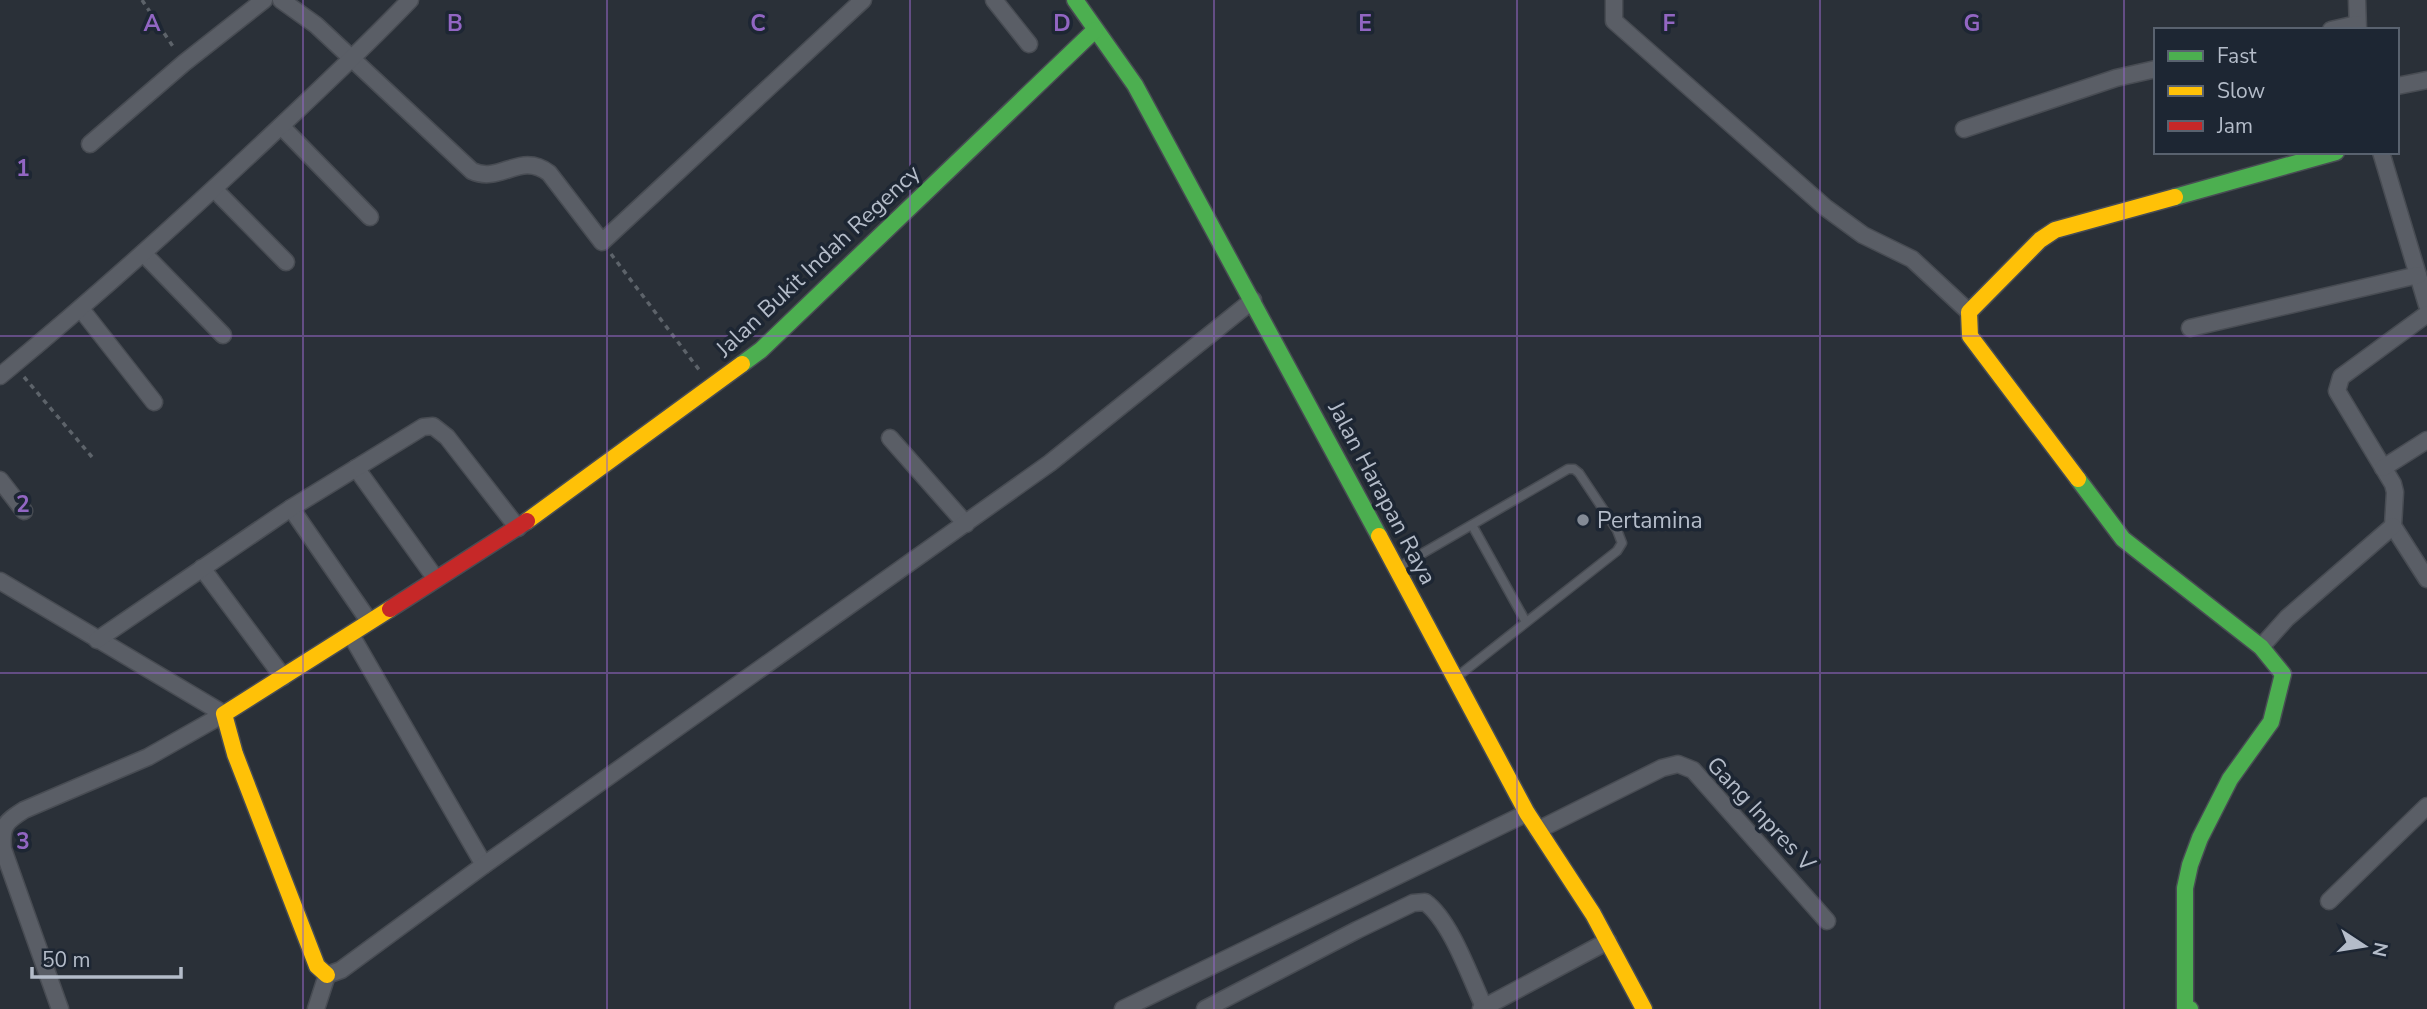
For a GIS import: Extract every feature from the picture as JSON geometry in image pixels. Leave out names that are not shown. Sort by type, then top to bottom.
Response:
[{"type":"street","points":[[90,144],[184,63],[264,0]]},
{"type":"street","points":[[281,0],[316,25],[472,171],[482,176],[495,175],[516,166],[540,166],[549,173],[602,242],[863,0]]},
{"type":"street","points":[[0,376],[81,309],[214,189],[352,61],[410,0]]},
{"type":"street","points":[[994,0],[1029,44]]},
{"type":"street","name":"Jalan Harapan Raya","points":[[1075,0],[1135,85],[1527,813],[1608,942],[1644,1009]]},
{"type":"street","points":[[1614,0],[1614,21],[1776,166],[1826,208],[1863,234],[1912,258],[1969,312],[1970,336],[2123,539],[2261,647],[2283,674],[2271,722],[2231,779],[2200,838],[2190,865],[2185,888],[2185,1008]]},
{"type":"street","points":[[2357,0],[2358,27]]},
{"type":"street","name":"Jalan Bukit Indah Regency","points":[[224,714],[518,528],[761,350],[1095,30]]},
{"type":"street","points":[[1964,130],[2116,78],[2154,69]]},
{"type":"street","points":[[2399,86],[2427,80]]},
{"type":"street","points":[[281,126],[370,217]]},
{"type":"street","points":[[1969,312],[2040,240],[2055,230],[2329,154]]},
{"type":"street","points":[[2382,154],[2427,305]]},
{"type":"street","points":[[214,189],[286,262]]},
{"type":"street","points":[[143,253],[223,335]]},
{"type":"street","points":[[2190,328],[2418,275]]},
{"type":"street","points":[[327,975],[341,970],[484,865],[1082,440],[1253,300]]},
{"type":"street","points":[[81,309],[154,402]]},
{"type":"street","points":[[2261,647],[2287,618],[2393,526],[2395,492],[2337,391],[2338,384],[2341,377],[2427,314]]},
{"type":"street","points":[[97,640],[291,508],[423,427],[433,426],[447,437],[518,528]]},
{"type":"street","points":[[890,438],[966,524]]},
{"type":"street","points":[[2383,468],[2427,440]]},
{"type":"street","points":[[356,468],[436,579]]},
{"type":"street","points":[[0,480],[24,511]]},
{"type":"street","points":[[291,508],[369,621]]},
{"type":"street","points":[[2393,526],[2420,552],[2427,579]]},
{"type":"street","points":[[202,568],[283,677]]},
{"type":"street","points":[[0,581],[224,714],[235,754],[317,966],[327,975]]},
{"type":"street","points":[[351,635],[484,865]]},
{"type":"street","points":[[60,1009],[2,849],[2,834],[7,821],[24,810],[148,757],[224,714]]},
{"type":"street","name":"Gang Inpres V","points":[[1538,830],[1662,768],[1678,764],[1693,769],[1827,921]]},
{"type":"street","points":[[2329,901],[2427,806]]},
{"type":"street","points":[[1123,1009],[1527,813]]},
{"type":"street","points":[[1205,1009],[1413,903],[1425,902],[1437,911],[1483,1008],[1608,942]]},
{"type":"street","points":[[316,1009],[327,975]]},
{"type":"lane","points":[[1396,568],[1568,469],[1579,473],[1617,530],[1622,543],[1617,551],[1455,679]]},
{"type":"lane","points":[[1472,525],[1526,622]]},
{"type":"path","points":[[142,0],[184,63]]},
{"type":"path","points":[[602,242],[712,386]]},
{"type":"path","points":[[14,365],[92,457]]},
{"type":"traffic: fast","points":[[1075,0],[1135,85],[1379,536]]},
{"type":"traffic: fast","points":[[742,364],[761,350],[1095,30]]},
{"type":"traffic: fast","points":[[2175,197],[2329,154]]},
{"type":"traffic: fast","points":[[2078,479],[2123,539],[2261,647],[2283,674],[2271,722],[2230,779],[2200,838],[2190,865],[2185,888],[2185,1007],[2190,1009]]},
{"type":"traffic: slow","points":[[2078,479],[1970,336],[1969,312],[2040,240],[2055,230],[2175,197]]},
{"type":"traffic: slow","points":[[527,521],[742,364]]},
{"type":"traffic: slow","points":[[1379,536],[1527,813],[1593,914],[1644,1009]]},
{"type":"traffic: slow","points":[[327,975],[317,966],[235,754],[224,714],[390,609]]},
{"type":"traffic: jam","points":[[390,609],[527,521]]},
{"type":"place","name":"Pertamina","points":[[1583,520]]}]
